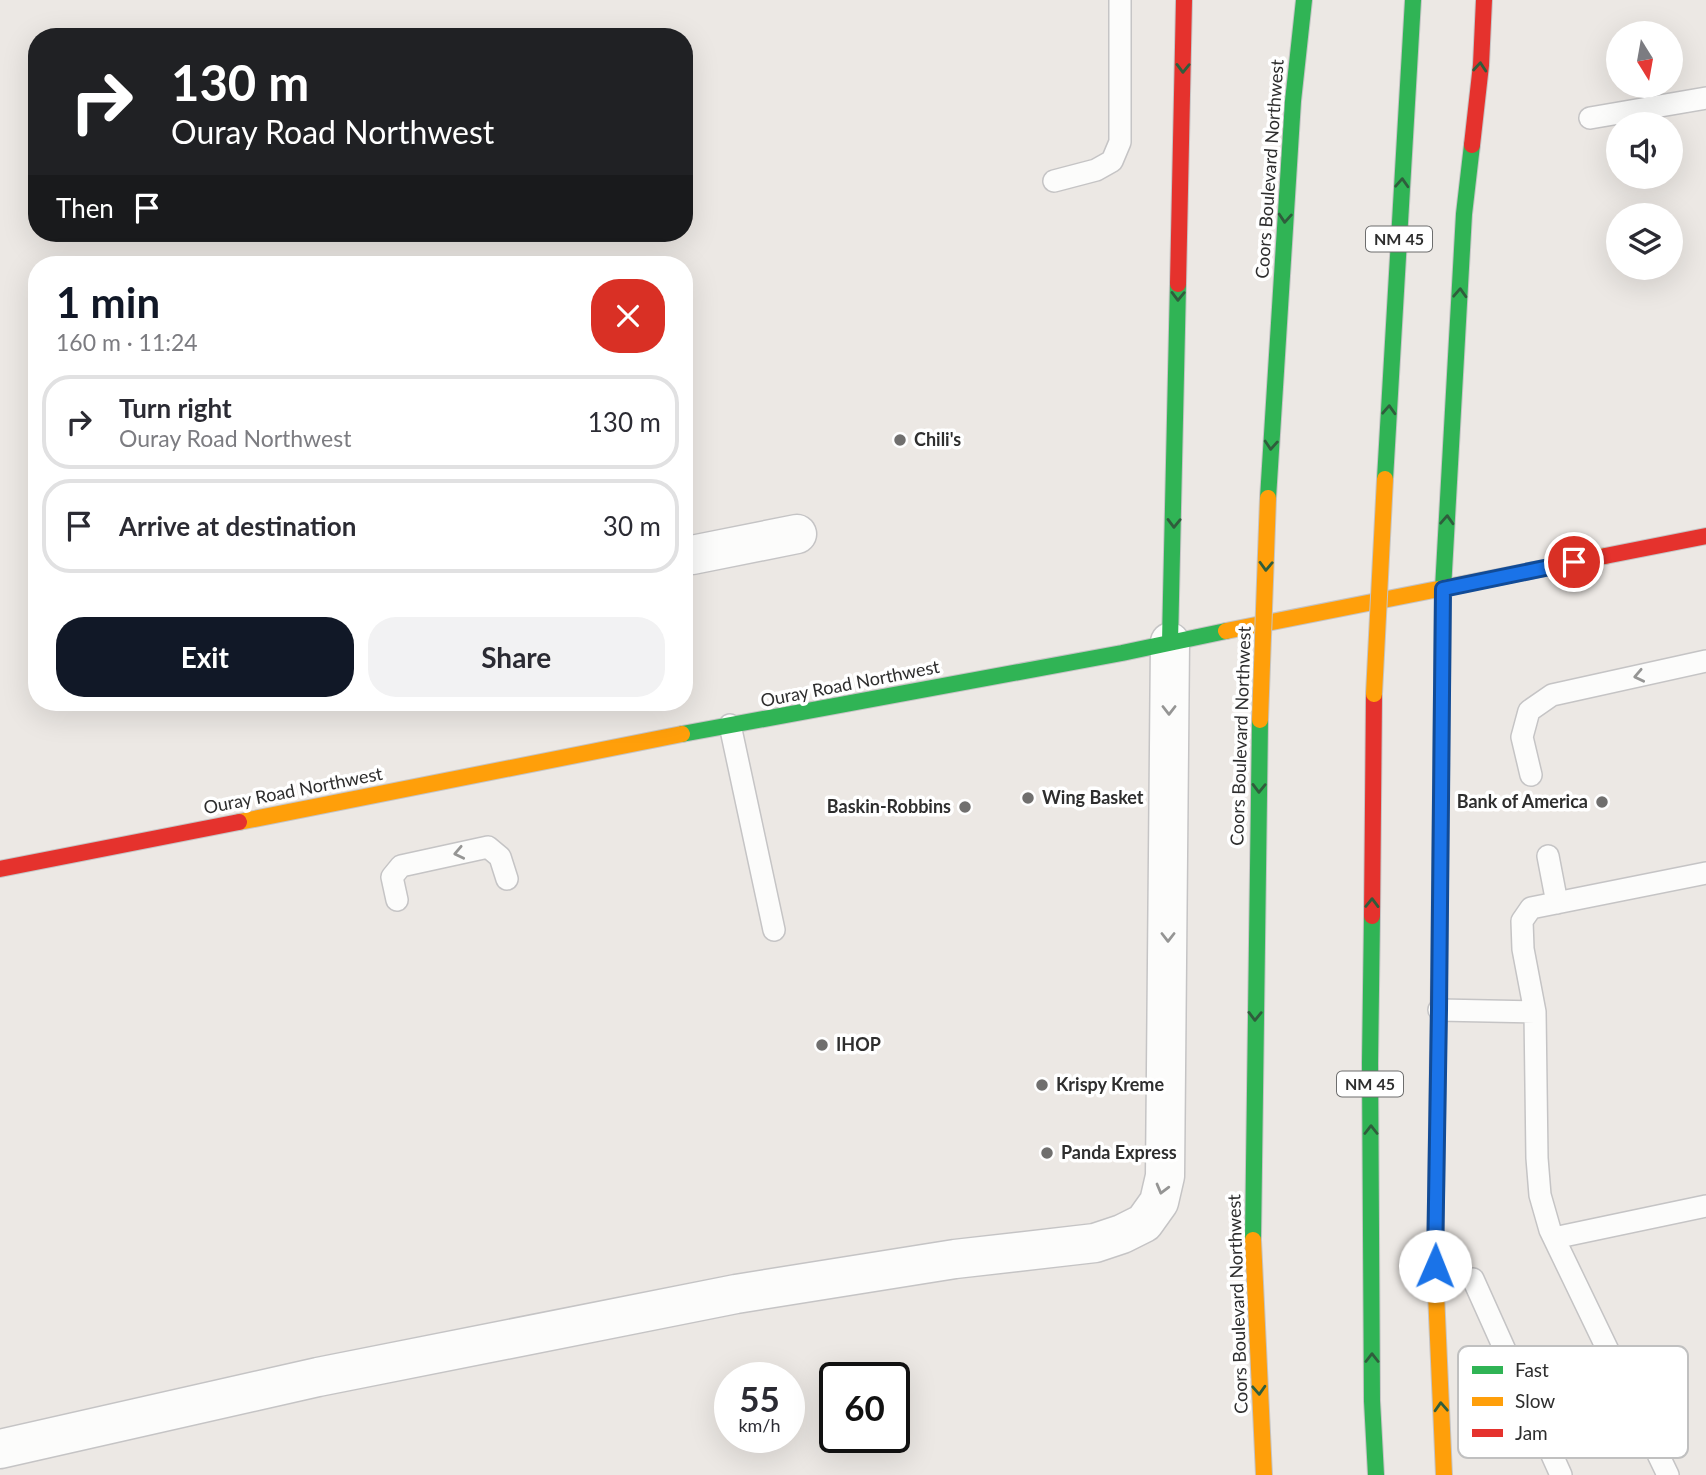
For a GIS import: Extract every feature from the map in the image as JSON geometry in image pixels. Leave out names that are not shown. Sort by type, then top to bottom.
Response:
[{"type":"main road","points":[[1170,642],[1184,0]]},
{"type":"main road","points":[[1293,0],[1293,101]]},
{"type":"main road","name":"Coors Boulevard Northwest","points":[[1264,1475],[1253,1254],[1260,720],[1268,498],[1293,101],[1304,0]]},
{"type":"main road","name":"NM 45","points":[[1376,1475],[1372,1401],[1370,1090],[1374,694],[1413,0]]},
{"type":"main road","points":[[1444,1475],[1435,1266],[1443,589],[1464,214],[1485,0]]},
{"type":"main road","name":"Ouray Road Northwest","points":[[0,869],[730,725],[1122,653],[1706,536]]},
{"type":"street","points":[[693,555],[797,534]]},
{"type":"street","points":[[0,1449],[318,1377],[736,1294],[955,1259],[1095,1242],[1122,1234],[1144,1223],[1158,1202],[1166,1175],[1170,642]]},
{"type":"lane","points":[[1054,181],[1096,170],[1112,161],[1120,142],[1120,0]]},
{"type":"lane","points":[[1590,118],[1706,98]]},
{"type":"lane","points":[[1531,775],[1522,737],[1529,711],[1552,695],[1706,662]]},
{"type":"lane","points":[[730,725],[774,930]]},
{"type":"lane","points":[[397,900],[392,877],[401,866],[488,848],[500,858],[507,879]]},
{"type":"lane","points":[[1548,856],[1557,903]]},
{"type":"lane","points":[[1605,1346],[1553,1238],[1541,1195],[1536,1158],[1535,1012],[1523,949],[1522,921],[1531,908],[1706,873]]},
{"type":"lane","points":[[1439,1010],[1535,1012]]},
{"type":"lane","points":[[1553,1238],[1706,1206]]},
{"type":"lane","points":[[1473,1279],[1503,1346]]},
{"type":"lane","points":[[1553,1458],[1561,1475]]},
{"type":"lane","points":[[1660,1458],[1668,1475]]},
{"type":"traffic: fast","points":[[1268,498],[1293,101],[1304,0]]},
{"type":"traffic: fast","points":[[1385,479],[1413,0]]},
{"type":"traffic: fast","points":[[1443,589],[1464,214],[1472,145]]},
{"type":"traffic: fast","points":[[1170,642],[1178,284]]},
{"type":"traffic: fast","points":[[682,734],[1122,653],[1226,631]]},
{"type":"traffic: fast","points":[[1253,1240],[1260,720]]},
{"type":"traffic: fast","points":[[1372,916],[1372,1401],[1376,1475]]},
{"type":"traffic: slow","points":[[1374,694],[1385,479]]},
{"type":"traffic: slow","points":[[1260,720],[1268,498]]},
{"type":"traffic: slow","points":[[1226,631],[1605,556]]},
{"type":"traffic: slow","points":[[1439,977],[1443,589]]},
{"type":"traffic: slow","points":[[239,822],[682,734]]},
{"type":"traffic: slow","points":[[1253,1240],[1264,1475]]},
{"type":"traffic: slow","points":[[1435,1270],[1444,1475]]},
{"type":"traffic: jam","points":[[1178,284],[1184,0]]},
{"type":"traffic: jam","points":[[1472,145],[1481,65],[1484,0]]},
{"type":"traffic: jam","points":[[1605,556],[1706,536]]},
{"type":"traffic: jam","points":[[1372,916],[1374,694]]},
{"type":"traffic: jam","points":[[0,869],[239,822]]},
{"type":"traffic: jam","points":[[1435,1270],[1439,977]]},
{"type":"place","name":"Chili's","points":[[900,440]]},
{"type":"place","name":"Wing Basket","points":[[1028,798]]},
{"type":"place","name":"Bank of America","points":[[1602,802]]},
{"type":"place","name":"Baskin-Robbins","points":[[965,807]]},
{"type":"place","name":"IHOP","points":[[822,1045]]},
{"type":"place","name":"Krispy Kreme","points":[[1042,1085]]},
{"type":"place","name":"Panda Express","points":[[1047,1153]]},
{"type":"route","points":[[1435,1266],[1443,589],[1574,562]]}]
